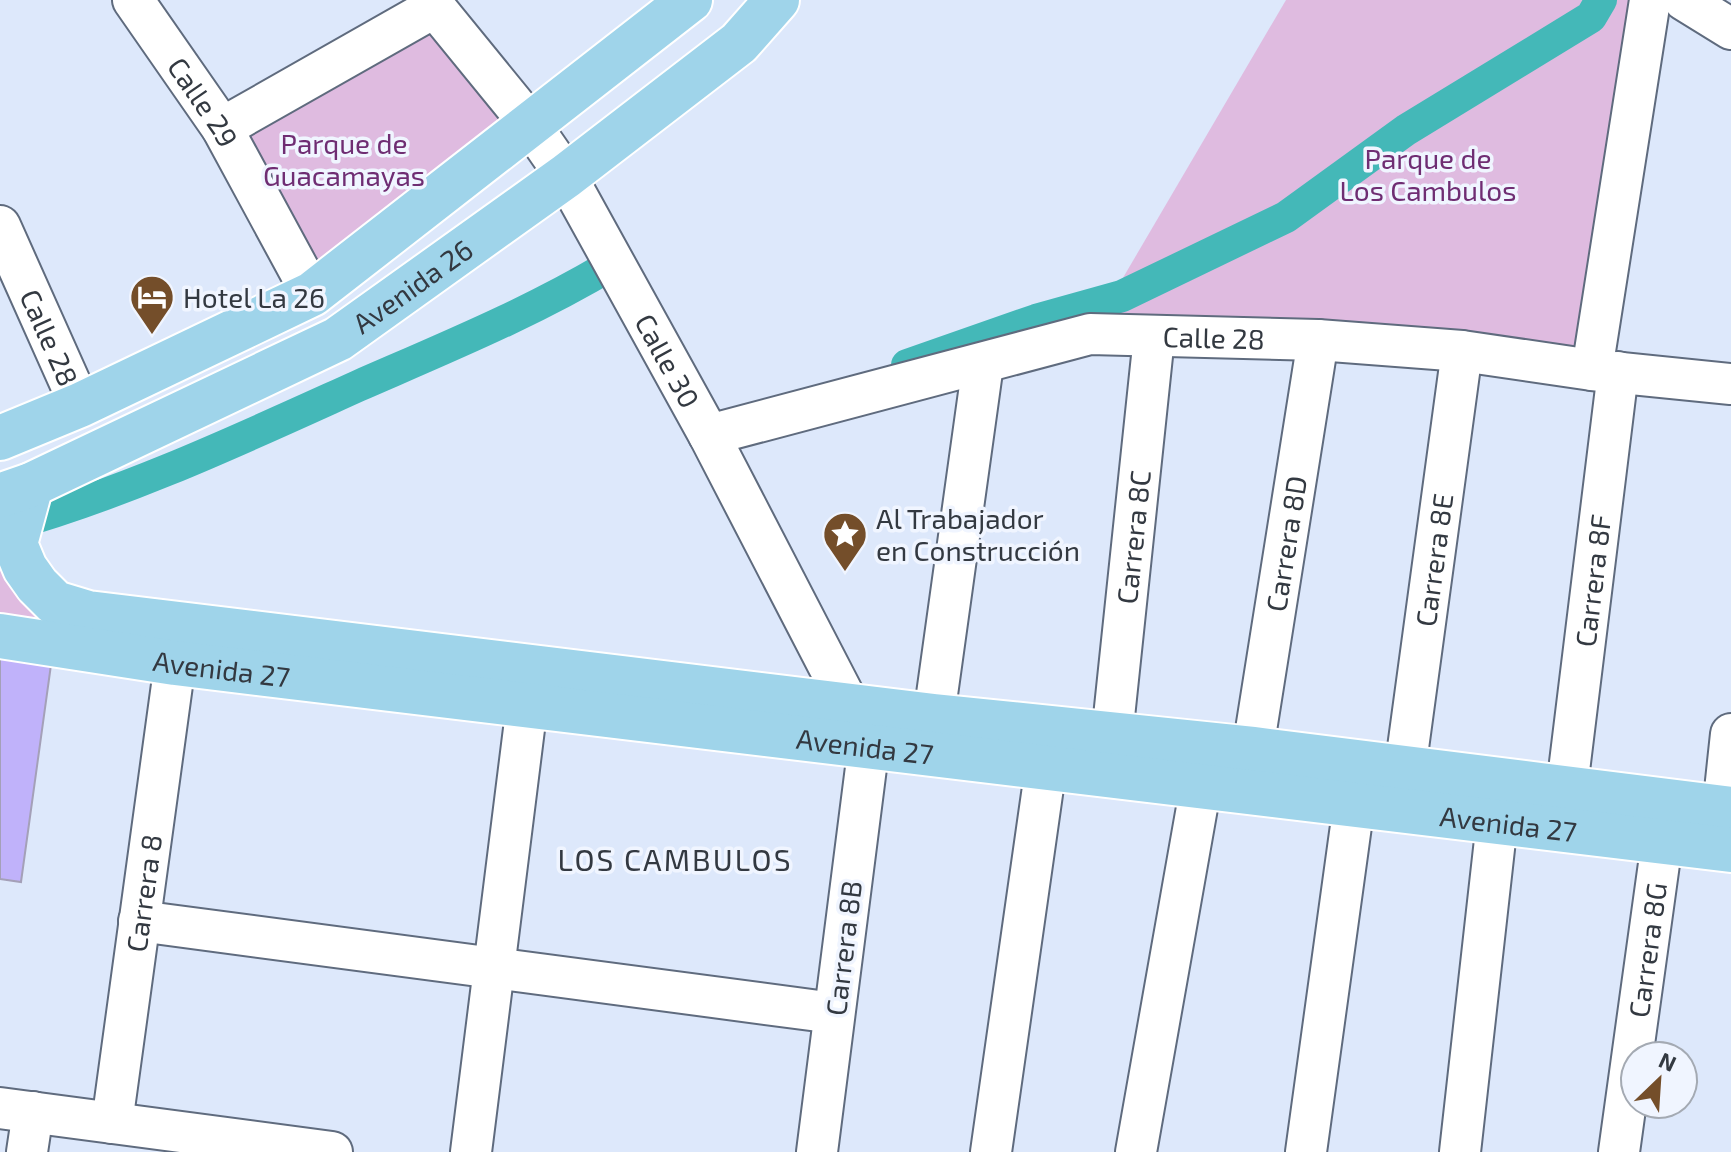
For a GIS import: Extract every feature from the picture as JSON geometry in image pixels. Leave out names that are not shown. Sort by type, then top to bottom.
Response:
[{"type":"main road","name":"Avenida 26","points":[[0,438],[80,405],[312,294],[690,0]]},
{"type":"main road","name":"Avenida 26","points":[[16,512],[338,339],[566,176],[739,43],[777,0]]},
{"type":"main road","name":"Avenida 27","points":[[16,512],[25,568],[55,603],[88,613],[934,716],[1253,749],[1405,770],[1567,787],[1728,823]]},
{"type":"main road","name":"Avenida 27","points":[[0,636],[175,663],[869,744],[1662,842],[1728,823]]},
{"type":"street","name":"Calle 29","points":[[133,0],[222,128],[312,294]]},
{"type":"street","name":"Carrera 8F","points":[[1567,787],[1605,371],[1650,0]]},
{"type":"street","points":[[1684,0],[1731,29]]},
{"type":"street","points":[[222,128],[432,4]]},
{"type":"street","name":"Calle 30","points":[[432,4],[530,124],[566,176],[709,435],[869,744]]},
{"type":"street","name":"Calle 28","points":[[0,226],[80,405]]},
{"type":"street","name":"Calle 28","points":[[709,435],[1090,334],[1318,340],[1462,351],[1605,371],[1731,384]]},
{"type":"street","name":"Carrera 8C","points":[[1112,736],[1154,337]]},
{"type":"street","name":"Carrera 8D","points":[[1253,749],[1318,340]]},
{"type":"street","name":"Carrera 8E","points":[[1405,770],[1462,351]]},
{"type":"street","points":[[934,716],[983,364]]},
{"type":"street","name":"Carrera 8","points":[[112,1123],[175,663]]},
{"type":"street","points":[[471,1152],[527,705]]},
{"type":"street","points":[[1728,823],[1731,734]]},
{"type":"street","name":"Carrera 8B","points":[[817,1152],[869,744]]},
{"type":"street","points":[[991,1152],[1046,766]]},
{"type":"street","points":[[1136,1152],[1201,785]]},
{"type":"street","points":[[1306,1152],[1354,804]]},
{"type":"street","points":[[1460,1152],[1497,822]]},
{"type":"street","name":"Carrera 8G","points":[[1619,1152],[1662,842]]},
{"type":"street","points":[[139,921],[834,1013]]},
{"type":"street","points":[[27,1152],[17,1110],[332,1152]]},
{"type":"green space","name":"Parque de Los Cambulos","points":[[1286,0],[1645,0],[1589,365],[1090,334]]},
{"type":"green space","name":"Parque de Guacamayas","points":[[435,7],[530,124],[312,294],[222,128]]},
{"type":"green space","points":[[0,496],[11,540],[54,643],[0,636]]},
{"type":"building","points":[[0,636],[54,643],[21,882],[0,879]]},
{"type":"waterway","points":[[907,365],[1036,320],[1122,296],[1286,217],[1406,130],[1591,17],[1601,0]]},
{"type":"waterway","points":[[4,527],[95,498],[228,444],[488,329],[614,263],[626,284]]},
{"type":"place","name":"Hotel La 26","points":[[152,336]]},
{"type":"place","name":"Al Trabajador en Construcción","points":[[845,573]]},
{"type":"district","name":"LOS CAMBULOS","points":[[675,859]]}]
